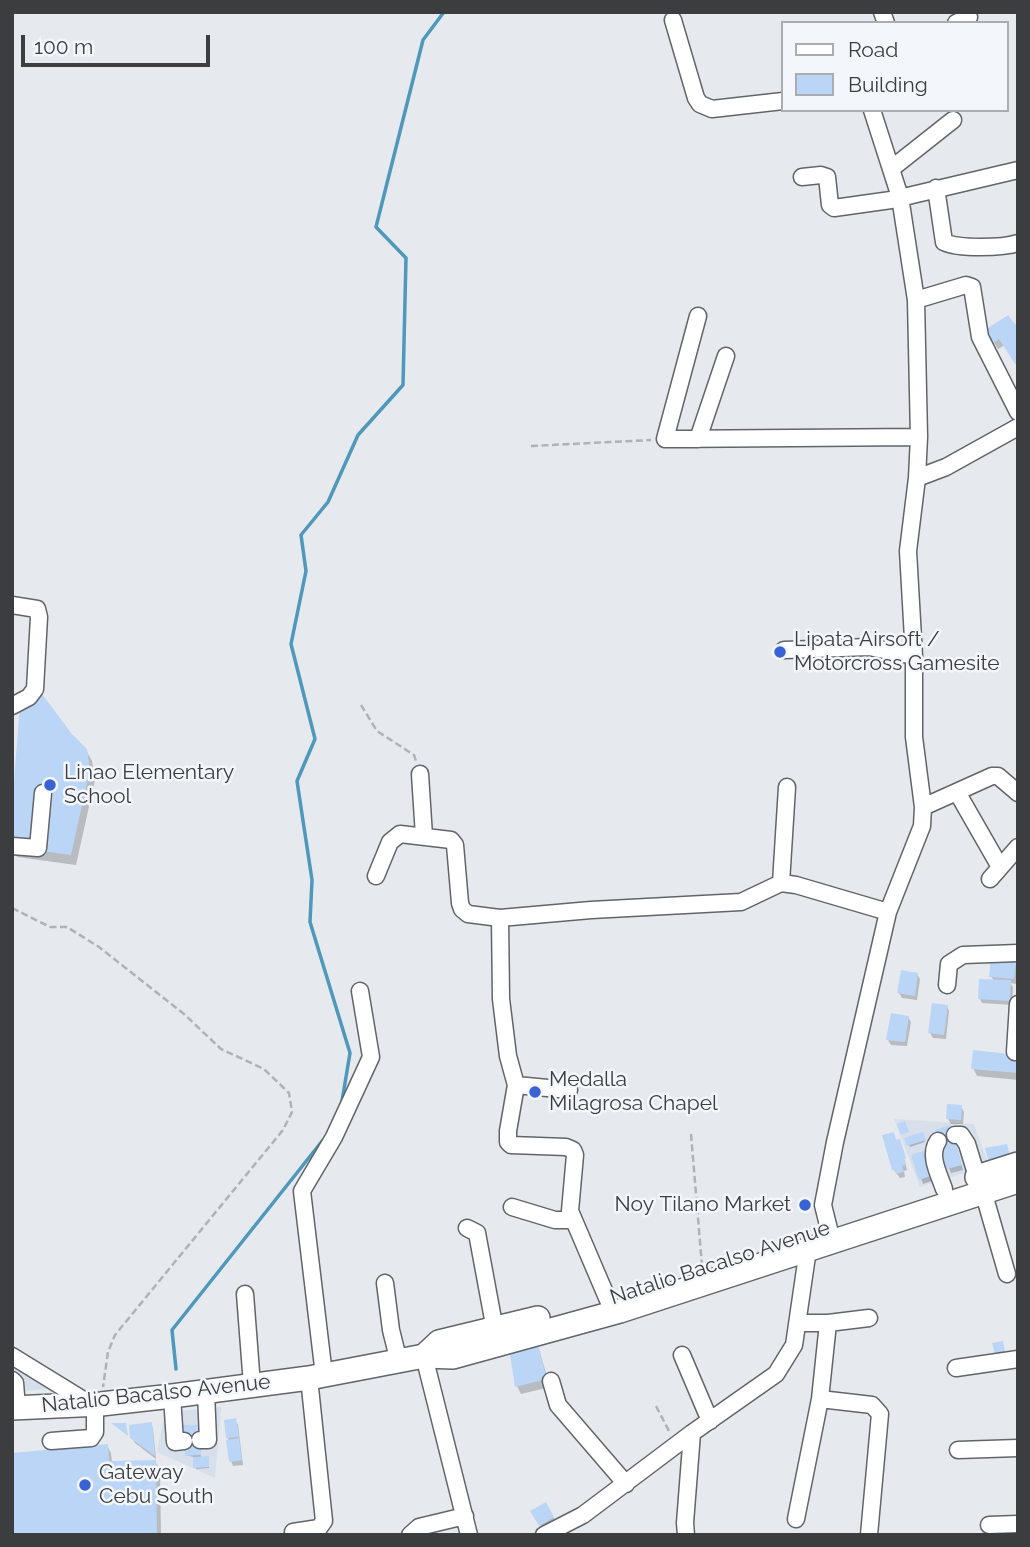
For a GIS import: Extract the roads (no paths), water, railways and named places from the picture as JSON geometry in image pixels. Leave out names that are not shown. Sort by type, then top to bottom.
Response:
[{"type":"highway","name":"Natalio Bacalso Avenue","points":[[424,1356],[439,1342],[608,1300],[702,1269],[830,1234],[980,1184],[1018,1164]]},
{"type":"highway","name":"Natalio Bacalso Avenue","points":[[14,1408],[95,1404],[172,1396],[317,1377],[424,1356],[453,1357],[620,1311],[808,1249],[830,1234],[944,1189],[1018,1181]]},
{"type":"street","points":[[673,20],[700,104],[712,109],[782,101]]},
{"type":"street","points":[[830,1234],[823,1205],[835,1142],[888,912],[922,826],[923,807],[914,737],[914,656],[908,551],[919,437],[916,300],[900,197],[873,112]]},
{"type":"street","points":[[891,169],[953,120]]},
{"type":"street","points":[[802,177],[827,177],[832,208],[862,205],[1018,170]]},
{"type":"street","points":[[936,188],[944,242],[951,245],[979,246],[1018,243]]},
{"type":"street","points":[[916,300],[966,285],[972,287],[980,337],[1018,412]]},
{"type":"street","points":[[698,316],[665,439],[919,437]]},
{"type":"street","points":[[698,439],[726,356]]},
{"type":"street","points":[[917,478],[946,467],[1018,427]]},
{"type":"street","points":[[12,605],[33,607],[37,609],[39,617],[35,690],[29,697],[12,706]]},
{"type":"street","points":[[784,649],[869,647],[914,656]]},
{"type":"street","points":[[420,774],[424,836]]},
{"type":"street","points":[[923,807],[995,776],[1018,793]]},
{"type":"street","points":[[781,883],[787,787]]},
{"type":"street","points":[[957,792],[995,873],[1018,847]]},
{"type":"street","points":[[12,846],[38,848],[43,793]]},
{"type":"street","points":[[376,876],[390,842],[400,834],[449,839],[453,842],[462,909],[468,914],[500,918],[741,902],[781,883],[888,912]]},
{"type":"street","points":[[500,918],[501,999],[508,1056],[516,1085],[508,1142],[511,1145],[566,1147],[573,1150],[575,1155],[570,1205],[573,1220],[608,1300]]},
{"type":"street","points":[[947,985],[949,964],[962,956],[977,953],[1018,953]]},
{"type":"street","points":[[293,1532],[318,1528],[324,1521],[317,1377],[302,1191],[334,1137],[371,1058],[360,991]]},
{"type":"street","points":[[1015,1052],[1018,1004]]},
{"type":"street","points":[[516,1085],[569,1090]]},
{"type":"street","points":[[955,1135],[961,1135],[967,1144],[1007,1275]]},
{"type":"street","points":[[938,1141],[934,1149],[935,1163],[944,1189]]},
{"type":"street","points":[[512,1207],[555,1220],[573,1220]]},
{"type":"street","points":[[467,1228],[477,1233],[495,1329]]},
{"type":"street","points":[[544,1535],[583,1515],[776,1374],[794,1345],[808,1249]]},
{"type":"street","points":[[385,1283],[398,1362]]},
{"type":"street","points":[[245,1294],[252,1385]]},
{"type":"street","points":[[798,1323],[828,1324],[869,1318]]},
{"type":"street","points":[[796,1519],[820,1399],[828,1324]]},
{"type":"street","points":[[682,1355],[710,1421]]},
{"type":"street","points":[[12,1356],[95,1404],[95,1432],[91,1438],[51,1441]]},
{"type":"street","points":[[424,1356],[469,1535]]},
{"type":"street","points":[[956,1368],[1018,1359]]},
{"type":"street","points":[[12,1380],[15,1383],[14,1408]]},
{"type":"street","points":[[551,1381],[558,1405],[626,1484]]},
{"type":"street","points":[[172,1396],[175,1442],[208,1440],[206,1392]]},
{"type":"street","points":[[820,1399],[873,1405],[880,1414],[869,1535]]},
{"type":"street","points":[[686,1535],[692,1433]]},
{"type":"street","points":[[958,1450],[1018,1448]]},
{"type":"street","points":[[410,1535],[419,1527],[465,1516]]},
{"type":"street","points":[[989,1525],[1018,1524]]},
{"type":"waterway","points":[[341,1107],[350,1053],[310,922],[312,880],[297,781],[315,739],[291,644],[306,571],[301,535],[328,502],[358,435],[403,385],[406,258],[376,227],[423,40],[444,12]]},
{"type":"waterway","points":[[176,1369],[172,1330],[323,1140]]},
{"type":"place","name":"Lipata Airsoft / Motorcross Gamesite","points":[[780,652]]},
{"type":"place","name":"Linao Elementary School","points":[[50,785]]},
{"type":"place","name":"Medalla Milagrosa Chapel","points":[[535,1092]]},
{"type":"place","name":"Noy Tilano Market","points":[[805,1205]]},
{"type":"place","name":"Gateway Cebu South","points":[[85,1485]]}]
